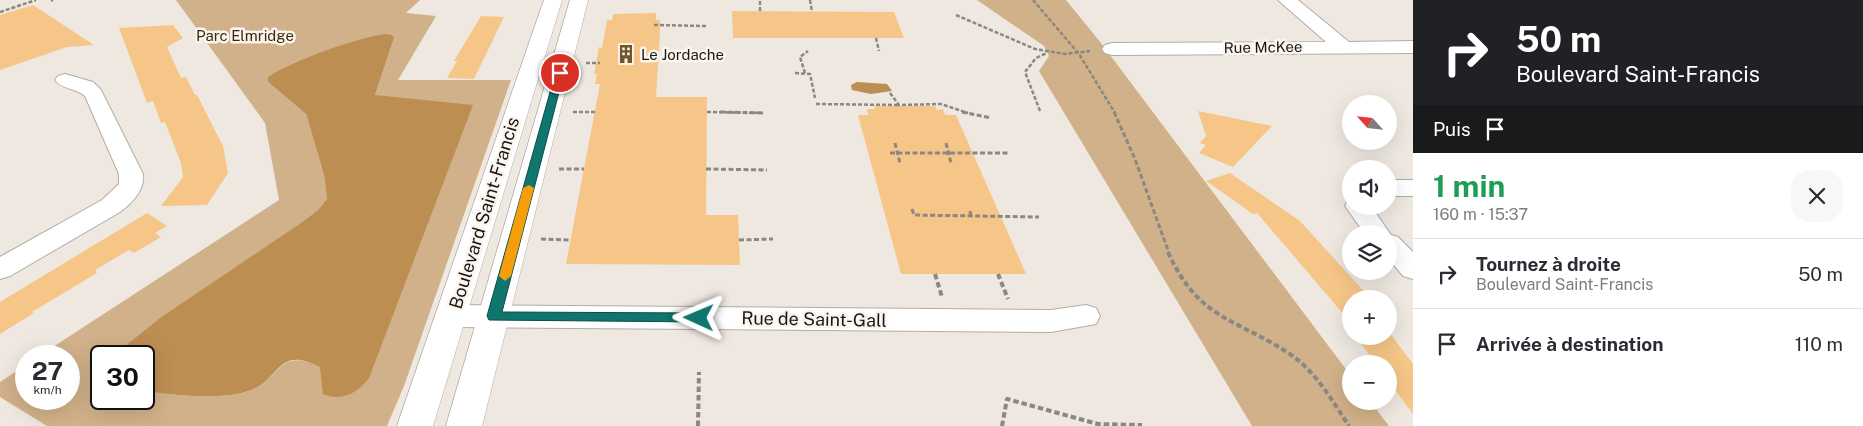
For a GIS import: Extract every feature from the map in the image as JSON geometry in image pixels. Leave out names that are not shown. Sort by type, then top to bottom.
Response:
[{"type":"street","name":"Boulevard Saint-Francis","points":[[415,426],[553,0]]},
{"type":"street","name":"Boulevard Saint-Francis","points":[[464,426],[579,0]]},
{"type":"street","points":[[1287,0],[1344,46]]},
{"type":"street","name":"Rue McKee","points":[[1104,50],[1344,46],[1413,47]]},
{"type":"street","points":[[0,269],[111,206],[124,196],[132,185],[131,174],[94,94],[86,86],[65,80]]},
{"type":"street","points":[[1397,188],[1413,188]]},
{"type":"street","points":[[1364,215],[1373,225]]},
{"type":"street","points":[[1397,252],[1413,269]]},
{"type":"street","name":"Rue de Saint-Gall","points":[[452,316],[1051,321],[1086,316]]},
{"type":"path","points":[[0,12],[36,0]]},
{"type":"path","points":[[760,0],[760,12]]},
{"type":"path","points":[[810,0],[812,12]]},
{"type":"path","points":[[1033,0],[1078,52],[1099,88],[1134,158],[1160,238],[1190,291],[1204,307],[1216,316],[1280,348],[1300,362],[1315,378],[1349,426]]},
{"type":"path","points":[[956,15],[1004,34],[1021,44],[1051,53]]},
{"type":"path","points":[[654,25],[706,26]]},
{"type":"path","points":[[876,38],[879,51]]},
{"type":"path","points":[[1040,111],[1026,79],[1026,72],[1036,58],[1042,54],[1104,50]]},
{"type":"path","points":[[805,74],[800,57],[808,51]]},
{"type":"path","points":[[795,73],[810,74],[815,98]]},
{"type":"path","points":[[890,93],[899,105]]},
{"type":"path","points":[[816,104],[941,104],[960,112],[991,118]]},
{"type":"path","points":[[571,112],[595,112]]},
{"type":"path","points":[[707,112],[763,113]]},
{"type":"path","points":[[895,143],[900,164]]},
{"type":"path","points":[[946,143],[952,163]]},
{"type":"path","points":[[890,154],[1008,154]]},
{"type":"path","points":[[557,170],[584,169]]},
{"type":"path","points":[[706,169],[767,170]]},
{"type":"path","points":[[912,209],[914,215],[1039,217]]},
{"type":"path","points":[[970,210],[971,216]]},
{"type":"path","points":[[532,239],[570,240]]},
{"type":"path","points":[[738,240],[773,239]]},
{"type":"path","points":[[698,426],[699,372]]},
{"type":"path","points":[[1002,426],[1006,399],[1089,424],[1142,425]]},
{"type":"green space","name":"Parc Elmridge","points":[[176,0],[420,0],[406,13],[436,16],[398,80],[511,80],[404,386],[387,426],[47,426],[21,410],[80,410],[80,345],[56,345],[279,200],[265,123]],"holes":[[[394,38],[375,95],[323,379],[321,367],[296,360],[281,366],[261,385],[240,393],[198,396],[155,392],[155,410],[90,410],[90,345],[129,345],[318,210],[327,199],[324,175],[306,114],[268,82],[277,73],[307,58],[345,47]]]},
{"type":"green space","points":[[977,0],[1066,0],[1101,43],[1342,364],[1342,410],[1377,410],[1389,426],[1252,426],[1039,71],[1049,56],[1044,46]]},
{"type":"green space","points":[[15,372],[15,406],[0,397],[0,382]]},
{"type":"shaded area","points":[[385,34],[392,35],[394,38],[375,95],[473,105],[369,378],[360,388],[349,395],[330,396],[323,394],[320,367],[306,361],[295,360],[281,366],[261,385],[240,393],[198,396],[155,392],[155,345],[127,345],[160,318],[298,225],[318,210],[327,199],[324,175],[306,114],[268,82],[268,77],[292,64],[324,51]]},
{"type":"shaded area","points":[[857,82],[887,84],[892,91],[871,94],[852,90],[851,85]]},
{"type":"building","points":[[33,5],[94,45],[67,47],[0,70],[0,15]]},
{"type":"building","points":[[732,11],[894,12],[904,38],[733,38]]},
{"type":"building","points":[[656,13],[656,20],[660,20],[660,32],[656,97],[707,97],[706,215],[738,215],[740,265],[566,264],[600,84],[595,84],[597,74],[594,74],[599,47],[602,48],[607,20],[612,20],[613,14]]},
{"type":"building","points":[[481,16],[504,17],[474,79],[447,78],[457,61],[454,61]]},
{"type":"building","points":[[173,25],[183,38],[167,47],[181,78],[186,77],[223,146],[228,173],[207,205],[161,206],[183,177],[181,163],[165,122],[161,123],[153,101],[147,103],[119,28]]},
{"type":"building","points":[[874,106],[935,106],[937,110],[943,109],[945,115],[956,115],[1026,274],[901,274],[858,115],[868,115],[867,109],[875,109]]},
{"type":"building","points":[[1198,111],[1272,126],[1233,167],[1199,153],[1206,145],[1200,143],[1206,136]]},
{"type":"building","points":[[1230,173],[1300,221],[1342,267],[1342,280],[1354,280],[1363,290],[1342,290],[1342,312],[1257,213],[1253,214],[1206,181]]},
{"type":"building","points":[[147,213],[167,226],[155,233],[161,237],[134,253],[129,250],[95,270],[97,273],[32,312],[34,313],[0,334],[0,302]]},
{"type":"building","points":[[1397,343],[1413,364],[1413,414],[1397,393],[1397,355],[1369,355],[1362,345],[1397,345]]},
{"type":"slow traffic","points":[[505,276],[529,188]]},
{"type":"place","name":"Le Jordache","points":[[626,54]]},
{"type":"route","points":[[560,73],[494,316],[699,318]]}]
